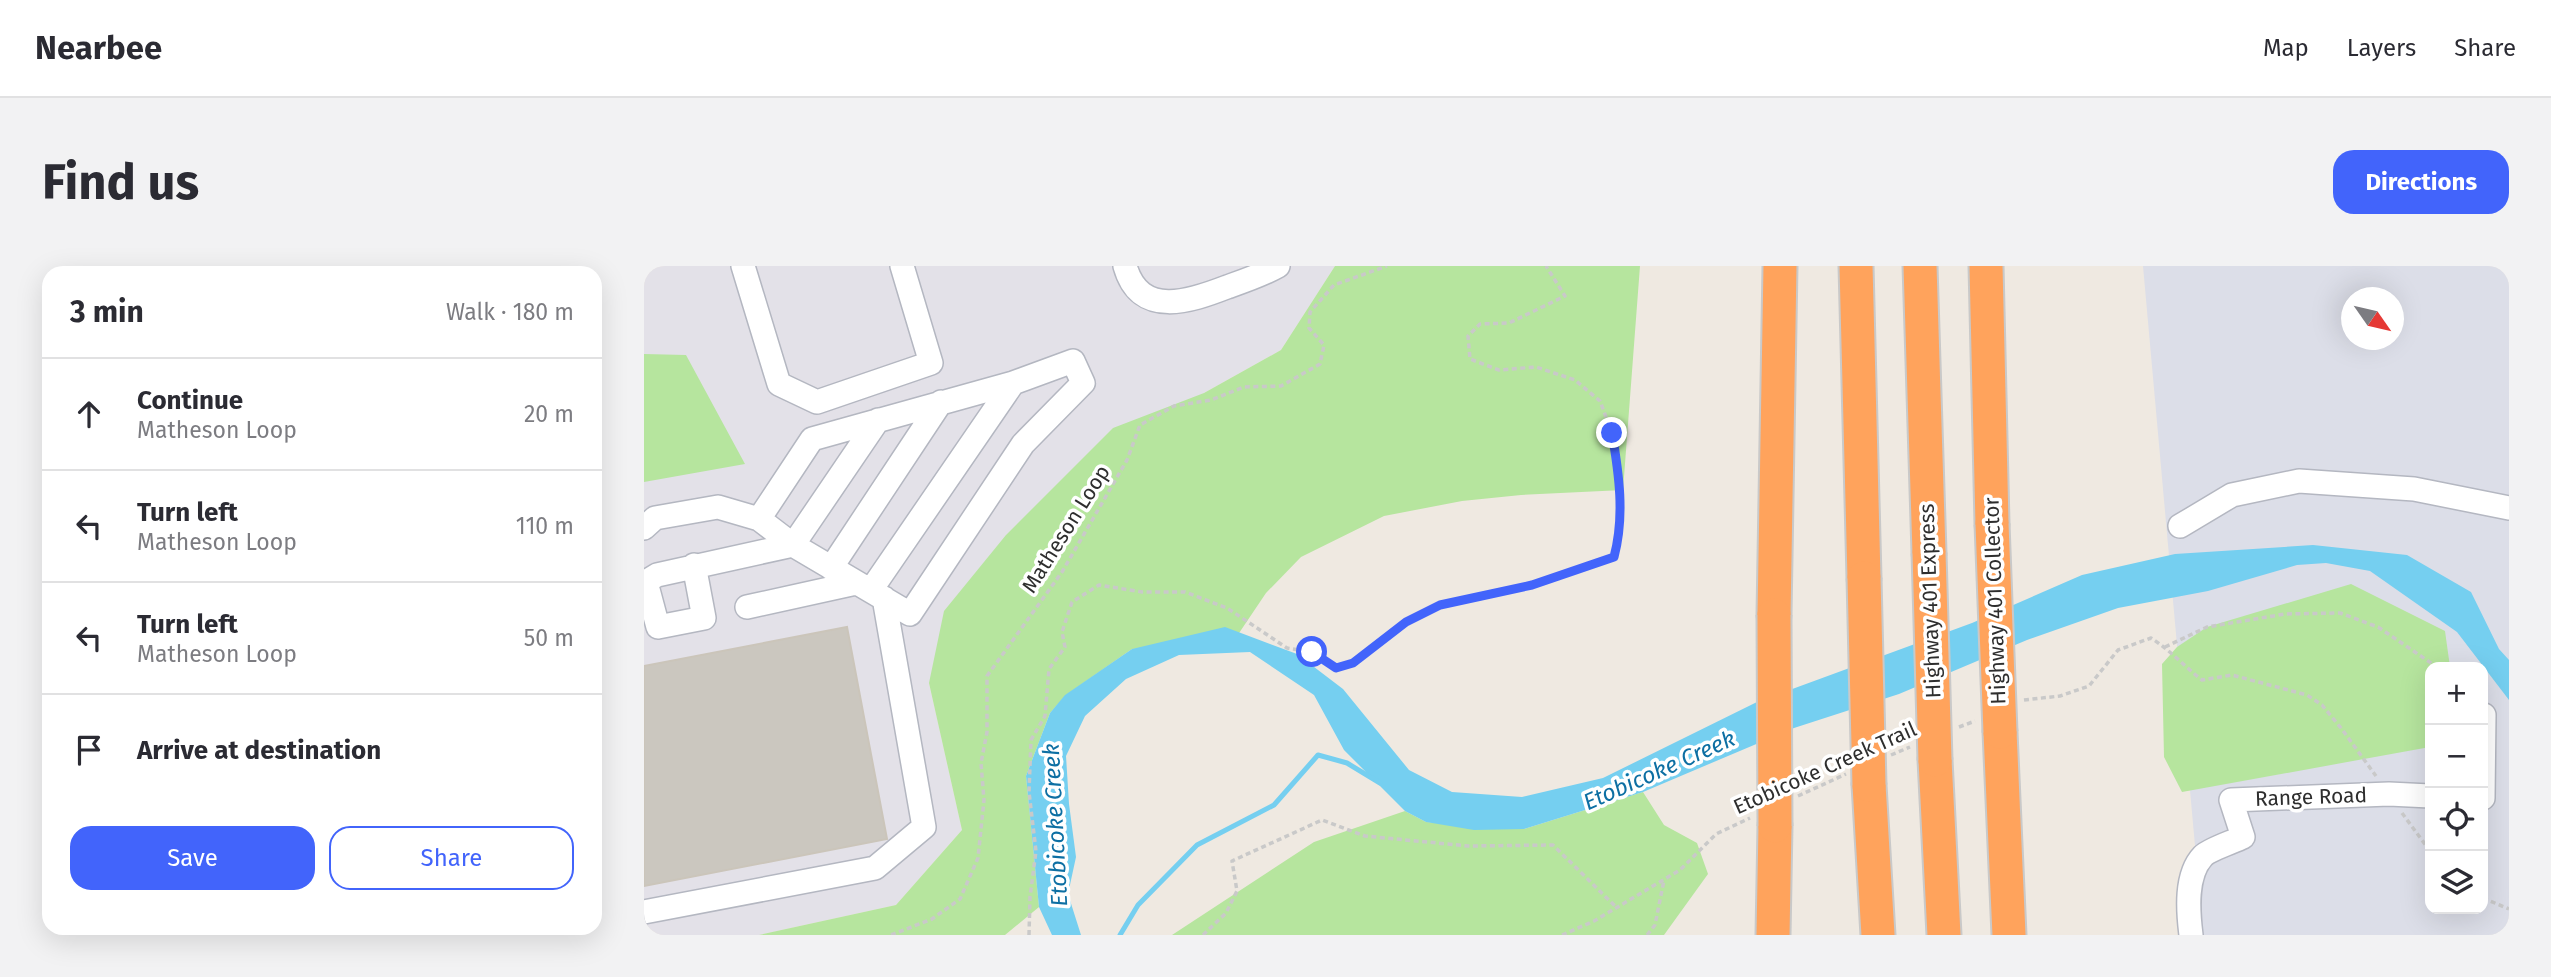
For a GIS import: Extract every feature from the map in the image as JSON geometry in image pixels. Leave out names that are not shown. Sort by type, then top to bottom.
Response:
[{"type":"highway","points":[[1773,935],[1774,615],[1780,266]]},
{"type":"highway","points":[[1856,266],[1864,578],[1861,778],[1878,935]]},
{"type":"highway","name":"Highway 401 Express","points":[[1920,266],[1929,553],[1925,753],[1944,935]]},
{"type":"highway","name":"Highway 401 Collector","points":[[1986,266],[1997,719],[2009,935]]},
{"type":"lane","points":[[743,266],[779,384],[817,402],[931,363],[902,266]]},
{"type":"lane","points":[[1125,266],[1131,282],[1136,287],[1161,301],[1175,303],[1192,301],[1263,269]]},
{"type":"lane","points":[[644,528],[655,518],[718,507],[759,519],[793,545],[910,614],[1023,444],[1083,383],[1073,361],[1013,383],[812,439],[759,519]]},
{"type":"lane","points":[[644,912],[875,868],[924,827],[870,591],[1013,383]]},
{"type":"lane","points":[[831,568],[941,402]]},
{"type":"lane","points":[[694,565],[704,618],[658,627],[648,578],[694,565],[793,545],[878,420]]},
{"type":"lane","points":[[2180,526],[2232,495],[2299,481],[2414,489],[2509,508]]},
{"type":"lane","points":[[747,607],[870,591]]},
{"type":"lane","points":[[2483,788],[2484,725]]},
{"type":"lane","name":"Range Road","points":[[2191,935],[2188,905],[2192,878],[2204,856],[2243,837],[2231,800],[2389,794],[2425,796]]},
{"type":"path","name":"Matheson Loop","points":[[891,935],[932,919],[960,899],[978,858],[984,800],[981,763],[987,733],[987,676],[1062,572],[1127,460],[1140,425],[1174,406],[1212,400],[1244,387],[1281,386],[1320,364],[1324,345],[1308,328],[1310,312],[1334,285],[1387,266]]},
{"type":"path","name":"Matheson Loop","points":[[1029,935],[1030,897],[1036,851],[1029,792],[1031,740],[1045,716],[1049,669],[1066,647],[1062,632],[1072,603],[1099,585],[1142,592],[1185,592],[1227,608],[1287,648],[1312,652],[1336,668],[1353,663],[1406,622],[1440,605],[1532,585],[1614,557],[1619,537],[1620,481],[1612,433],[1600,401],[1575,380],[1536,366],[1499,370],[1470,359],[1468,336],[1480,324],[1509,323],[1565,296],[1546,266]]},
{"type":"path","points":[[2165,647],[2207,627],[2285,614],[2340,613],[2378,627],[2430,662]]},
{"type":"path","points":[[1952,730],[1997,719],[2026,699],[2060,696],[2088,685],[2118,650],[2151,638],[2202,680],[2232,675],[2307,695],[2322,705],[2425,844]]},
{"type":"path","name":"Etobicoke Creek Trail","points":[[1890,756],[1925,753]]},
{"type":"path","name":"Etobicoke Creek Trail","points":[[1562,935],[1594,921],[1680,870],[1716,834],[1861,778]]},
{"type":"path","points":[[1203,935],[1226,913],[1237,891],[1232,861],[1322,820],[1365,836],[1468,846],[1553,845],[1616,907]]},
{"type":"path","points":[[1647,935],[1655,925],[1664,880]]},
{"type":"path","points":[[2488,900],[2509,909]]},
{"type":"shaded area","points":[[644,266],[1335,266],[1281,350],[1204,393],[929,683],[962,830],[896,905],[759,935],[644,935]]},
{"type":"shaded area","points":[[2143,266],[2509,266],[2509,935],[2203,935]]},
{"type":"green space","points":[[1335,266],[1640,266],[1623,490],[1462,501],[1384,516],[1301,557],[1266,593],[1231,645],[1132,649],[1066,695],[1050,713],[1026,776],[1039,907],[1005,935],[759,935],[896,905],[962,830],[929,683],[944,611],[1006,535],[1113,428],[1204,393],[1281,350]]},
{"type":"green space","points":[[644,354],[686,355],[745,464],[644,482]]},
{"type":"green space","points":[[2351,584],[2445,631],[2449,662],[2425,662],[2425,748],[2182,792],[2164,757],[2162,664],[2177,647],[2207,627]]},
{"type":"green space","points":[[1643,792],[1664,825],[1697,843],[1708,874],[1664,935],[1172,935],[1314,842],[1405,811],[1426,822],[1524,829]]},
{"type":"water","name":"Etobicoke Creek","points":[[2313,545],[2407,555],[2471,592],[2499,649],[2509,660],[2509,700],[2488,673],[2488,662],[2480,662],[2457,632],[2370,571],[2326,563],[2297,565],[2208,591],[2118,608],[2027,640],[1899,694],[1794,728],[1643,792],[1524,829],[1474,830],[1426,822],[1405,811],[1344,750],[1314,695],[1250,652],[1179,655],[1126,679],[1085,716],[1066,756],[1076,857],[1068,894],[1081,935],[1052,935],[1039,907],[1026,776],[1050,713],[1065,695],[1132,649],[1225,627],[1297,654],[1343,689],[1409,770],[1452,792],[1522,797],[1603,778],[1757,702],[1972,623],[2082,575],[2175,554]]},
{"type":"building","points":[[847,627],[887,839],[644,886],[644,666]]},
{"type":"waterway","points":[[1120,935],[1138,905],[1197,845],[1274,805],[1318,755],[1347,763],[1380,783]]},
{"type":"route","points":[[1312,652],[1336,668],[1353,663],[1406,622],[1440,605],[1532,585],[1614,557],[1619,537],[1620,481],[1612,433]]}]
